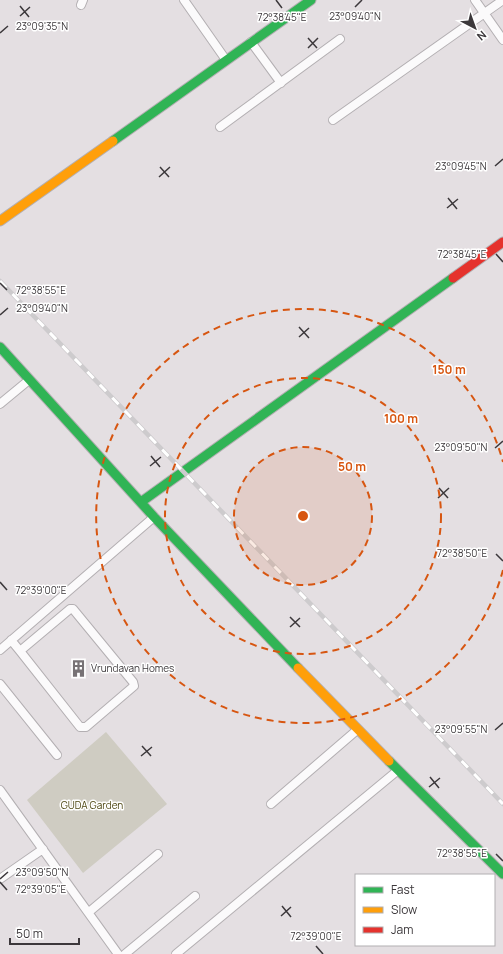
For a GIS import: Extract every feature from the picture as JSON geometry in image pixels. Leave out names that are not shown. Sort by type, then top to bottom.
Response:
[{"type":"street","points":[[184,0],[226,60]]},
{"type":"street","points":[[0,221],[311,0]]},
{"type":"street","points":[[475,0],[503,40]]},
{"type":"street","points":[[333,120],[503,0]]},
{"type":"street","points":[[220,127],[340,39]]},
{"type":"street","points":[[251,42],[281,83]]},
{"type":"street","points":[[142,502],[503,242]]},
{"type":"street","points":[[0,347],[154,516],[357,730],[503,874]]},
{"type":"street","points":[[0,404],[29,380]]},
{"type":"street","points":[[0,650],[154,516]]},
{"type":"street","points":[[52,605],[62,616]]},
{"type":"street","points":[[11,640],[20,652],[82,728],[86,727],[132,689],[133,682],[76,610],[70,609],[20,652]]},
{"type":"street","points":[[0,684],[56,755]]},
{"type":"street","points":[[271,804],[357,730]]},
{"type":"street","points":[[176,954],[397,771]]},
{"type":"street","points":[[0,790],[118,954]]},
{"type":"street","points":[[0,879],[43,849]]},
{"type":"street","points":[[88,912],[158,854]]},
{"type":"street","points":[[125,954],[194,896]]},
{"type":"green space","name":"GUDA Garden","points":[[106,732],[167,804],[83,873],[27,800]]},
{"type":"railway","points":[[0,281],[503,804]]},
{"type":"traffic: fast","points":[[113,141],[311,0]]},
{"type":"traffic: fast","points":[[141,502],[453,278]]},
{"type":"traffic: fast","points":[[0,347],[154,517],[298,668]]},
{"type":"traffic: fast","points":[[389,761],[503,874]]},
{"type":"traffic: slow","points":[[0,221],[113,141]]},
{"type":"traffic: slow","points":[[298,668],[389,761]]},
{"type":"traffic: jam","points":[[453,278],[503,242]]},
{"type":"place","name":"Vrundavan Homes","points":[[78,668]]}]
